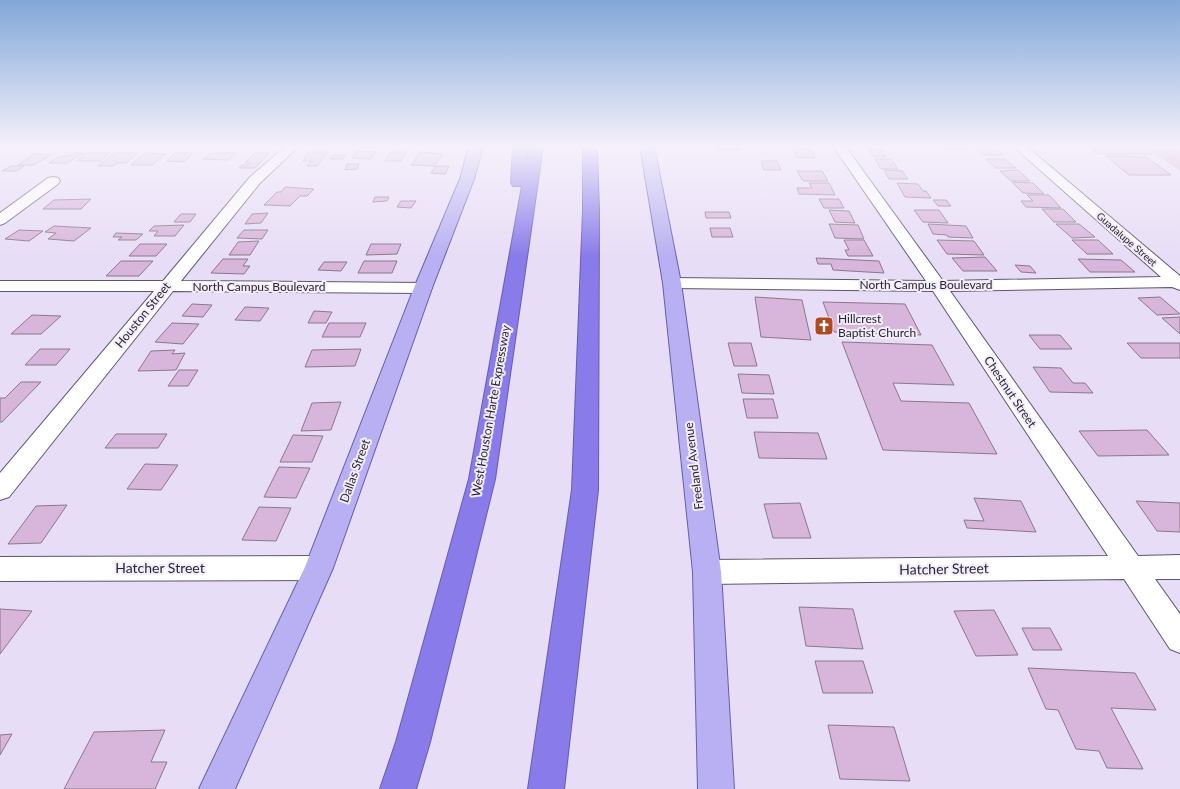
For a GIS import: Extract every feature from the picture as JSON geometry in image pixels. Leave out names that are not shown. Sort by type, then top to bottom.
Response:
[{"type":"highway","points":[[513,280],[518,183]]},
{"type":"highway","name":"West Houston Harte Expressway","points":[[398,789],[413,742],[482,480],[530,183]]},
{"type":"highway","points":[[546,789],[585,490],[591,183]]},
{"type":"highway","points":[[591,211],[594,183]]},
{"type":"main road","name":"Dallas Street","points":[[217,789],[320,568],[423,288],[465,183]]},
{"type":"main road","name":"Freeland Avenue","points":[[654,183],[672,282],[707,572],[716,789]]},
{"type":"street","points":[[0,220],[51,183]]},
{"type":"street","name":"Houston Street","points":[[0,490],[165,287],[253,183]]},
{"type":"street","name":"Chestnut Street","points":[[865,183],[938,286],[1180,638]]},
{"type":"street","name":"Guadalupe Street","points":[[1062,183],[1179,283]]},
{"type":"street","name":"North Campus Boulevard","points":[[672,282],[938,286],[1179,283]]},
{"type":"street","name":"North Campus Boulevard","points":[[0,286],[292,286],[423,288]]},
{"type":"street","name":"Hatcher Street","points":[[707,572],[1180,567]]},
{"type":"street","name":"Hatcher Street","points":[[0,569],[320,568]]},
{"type":"building","points":[[809,183],[829,183],[835,195],[799,194],[797,188],[812,188]]},
{"type":"building","points":[[897,183],[918,184],[931,198],[905,197]]},
{"type":"building","points":[[1013,183],[1033,183],[1044,194],[1023,193]]},
{"type":"building","points":[[285,187],[314,189],[307,196],[300,196],[290,206],[264,205],[277,192],[281,192]]},
{"type":"building","points":[[1027,195],[1049,195],[1061,208],[1026,207],[1021,201],[1033,201]]},
{"type":"building","points":[[375,197],[389,197],[387,201],[373,202]]},
{"type":"building","points":[[91,199],[81,209],[43,209],[54,200]]},
{"type":"building","points":[[819,199],[839,199],[844,208],[824,208]]},
{"type":"building","points":[[933,200],[946,200],[951,206],[938,206]]},
{"type":"building","points":[[401,201],[416,201],[411,208],[397,207]]},
{"type":"building","points":[[1042,209],[1063,209],[1076,222],[1054,222]]},
{"type":"building","points":[[829,210],[849,211],[855,223],[835,222]]},
{"type":"building","points":[[914,210],[939,210],[948,223],[923,222]]},
{"type":"building","points":[[705,212],[729,212],[731,218],[706,218]]},
{"type":"building","points":[[268,213],[261,223],[245,224],[252,214]]},
{"type":"building","points":[[181,214],[196,214],[190,222],[174,222]]},
{"type":"building","points":[[829,224],[858,225],[864,239],[835,238]]},
{"type":"building","points":[[928,224],[966,226],[973,238],[948,237],[947,235],[933,234]]},
{"type":"building","points":[[1056,224],[1079,224],[1095,237],[1072,238]]},
{"type":"building","points":[[184,225],[175,236],[154,236],[158,231],[149,231],[154,226]]},
{"type":"building","points":[[54,226],[91,228],[74,241],[48,239],[56,233],[45,232]]},
{"type":"building","points":[[710,228],[730,228],[733,237],[712,237]]},
{"type":"building","points":[[19,230],[43,231],[29,241],[5,239]]},
{"type":"building","points":[[244,230],[268,230],[262,239],[237,238]]},
{"type":"building","points":[[116,233],[143,234],[136,240],[118,240],[122,237],[113,237]]},
{"type":"building","points":[[844,240],[864,240],[873,256],[848,256],[845,250],[849,250]]},
{"type":"building","points":[[937,240],[974,241],[984,255],[947,254]]},
{"type":"building","points":[[1072,240],[1098,240],[1113,254],[1087,254]]},
{"type":"building","points":[[259,241],[250,255],[229,255],[238,242]]},
{"type":"building","points":[[140,244],[167,244],[156,256],[129,256]]},
{"type":"building","points":[[371,244],[401,244],[397,254],[366,255]]},
{"type":"building","points":[[985,257],[997,271],[963,271],[952,258]]},
{"type":"building","points":[[816,258],[879,261],[884,273],[833,270],[831,264],[818,264]]},
{"type":"building","points":[[223,259],[248,259],[243,266],[250,266],[244,274],[211,273]]},
{"type":"building","points":[[1078,259],[1121,260],[1135,272],[1090,272]]},
{"type":"building","points":[[121,261],[153,261],[139,276],[106,276]]},
{"type":"building","points":[[364,261],[397,261],[392,273],[358,273]]},
{"type":"building","points":[[324,262],[347,262],[341,271],[318,270]]},
{"type":"building","points":[[1015,265],[1030,266],[1036,273],[1021,272]]},
{"type":"building","points":[[755,297],[802,300],[811,340],[761,337]]},
{"type":"building","points":[[1160,297],[1180,314],[1157,315],[1138,298]]},
{"type":"building","points":[[823,302],[905,304],[921,335],[834,332]]},
{"type":"building","points":[[192,304],[212,305],[203,317],[182,316]]},
{"type":"building","points":[[245,307],[269,308],[260,321],[235,320]]},
{"type":"building","points":[[314,311],[332,312],[326,323],[308,323]]},
{"type":"building","points":[[32,315],[61,316],[41,334],[11,334]]},
{"type":"building","points":[[1180,317],[1180,334],[1162,318]]},
{"type":"building","points":[[172,323],[199,324],[183,344],[155,342]]},
{"type":"building","points":[[329,323],[366,323],[360,337],[322,337]]},
{"type":"building","points":[[1029,335],[1060,335],[1072,349],[1040,349]]},
{"type":"building","points":[[842,342],[932,345],[954,385],[893,383],[901,401],[969,403],[997,454],[883,450]]},
{"type":"building","points":[[728,343],[751,343],[757,366],[734,366]]},
{"type":"building","points":[[1127,343],[1180,343],[1180,358],[1141,358]]},
{"type":"building","points":[[40,349],[70,349],[56,365],[25,365]]},
{"type":"building","points":[[361,349],[355,366],[305,367],[312,350]]},
{"type":"building","points":[[175,350],[172,354],[185,353],[176,370],[138,371],[151,351]]},
{"type":"building","points":[[1033,367],[1061,368],[1073,383],[1085,383],[1093,393],[1050,392]]},
{"type":"building","points":[[179,370],[198,370],[188,386],[168,386]]},
{"type":"building","points":[[738,374],[769,375],[774,394],[742,393]]},
{"type":"building","points":[[21,382],[41,382],[2,422],[0,422],[0,398],[5,398]]},
{"type":"building","points":[[743,399],[773,399],[778,418],[747,418]]},
{"type":"building","points":[[341,402],[331,430],[301,431],[312,403]]},
{"type":"building","points":[[1147,430],[1169,455],[1098,456],[1079,431]]},
{"type":"building","points":[[754,432],[818,433],[827,459],[759,458]]},
{"type":"building","points":[[116,434],[167,434],[158,448],[105,448]]},
{"type":"building","points":[[293,435],[323,436],[312,462],[280,462]]},
{"type":"building","points":[[145,464],[178,465],[161,490],[127,489]]},
{"type":"building","points":[[279,467],[310,468],[296,498],[264,497]]},
{"type":"building","points":[[974,498],[1021,501],[1036,532],[967,528],[964,520],[984,521]]},
{"type":"building","points":[[1136,501],[1180,503],[1180,532],[1157,531]]},
{"type":"building","points":[[800,503],[811,538],[773,538],[764,504]]},
{"type":"building","points":[[67,505],[41,543],[8,544],[36,506]]},
{"type":"building","points":[[259,507],[291,508],[276,541],[242,540]]},
{"type":"building","points":[[799,607],[853,609],[863,649],[806,646]]},
{"type":"building","points":[[0,609],[32,611],[0,654]]},
{"type":"building","points":[[994,610],[1018,655],[976,656],[954,611]]},
{"type":"building","points":[[1022,628],[1050,628],[1062,650],[1033,650]]},
{"type":"building","points":[[815,661],[863,661],[873,693],[823,693]]},
{"type":"building","points":[[1028,668],[1135,673],[1156,710],[1111,708],[1143,769],[1107,768],[1099,751],[1076,749],[1058,710],[1046,709]]},
{"type":"building","points":[[828,725],[894,727],[910,781],[840,779]]},
{"type":"building","points":[[165,730],[151,762],[167,762],[155,789],[64,789],[94,732]]},
{"type":"building","points":[[12,734],[0,755],[0,735]]},
{"type":"place","name":"Hillcrest Baptist Church","points":[[824,326]]}]
